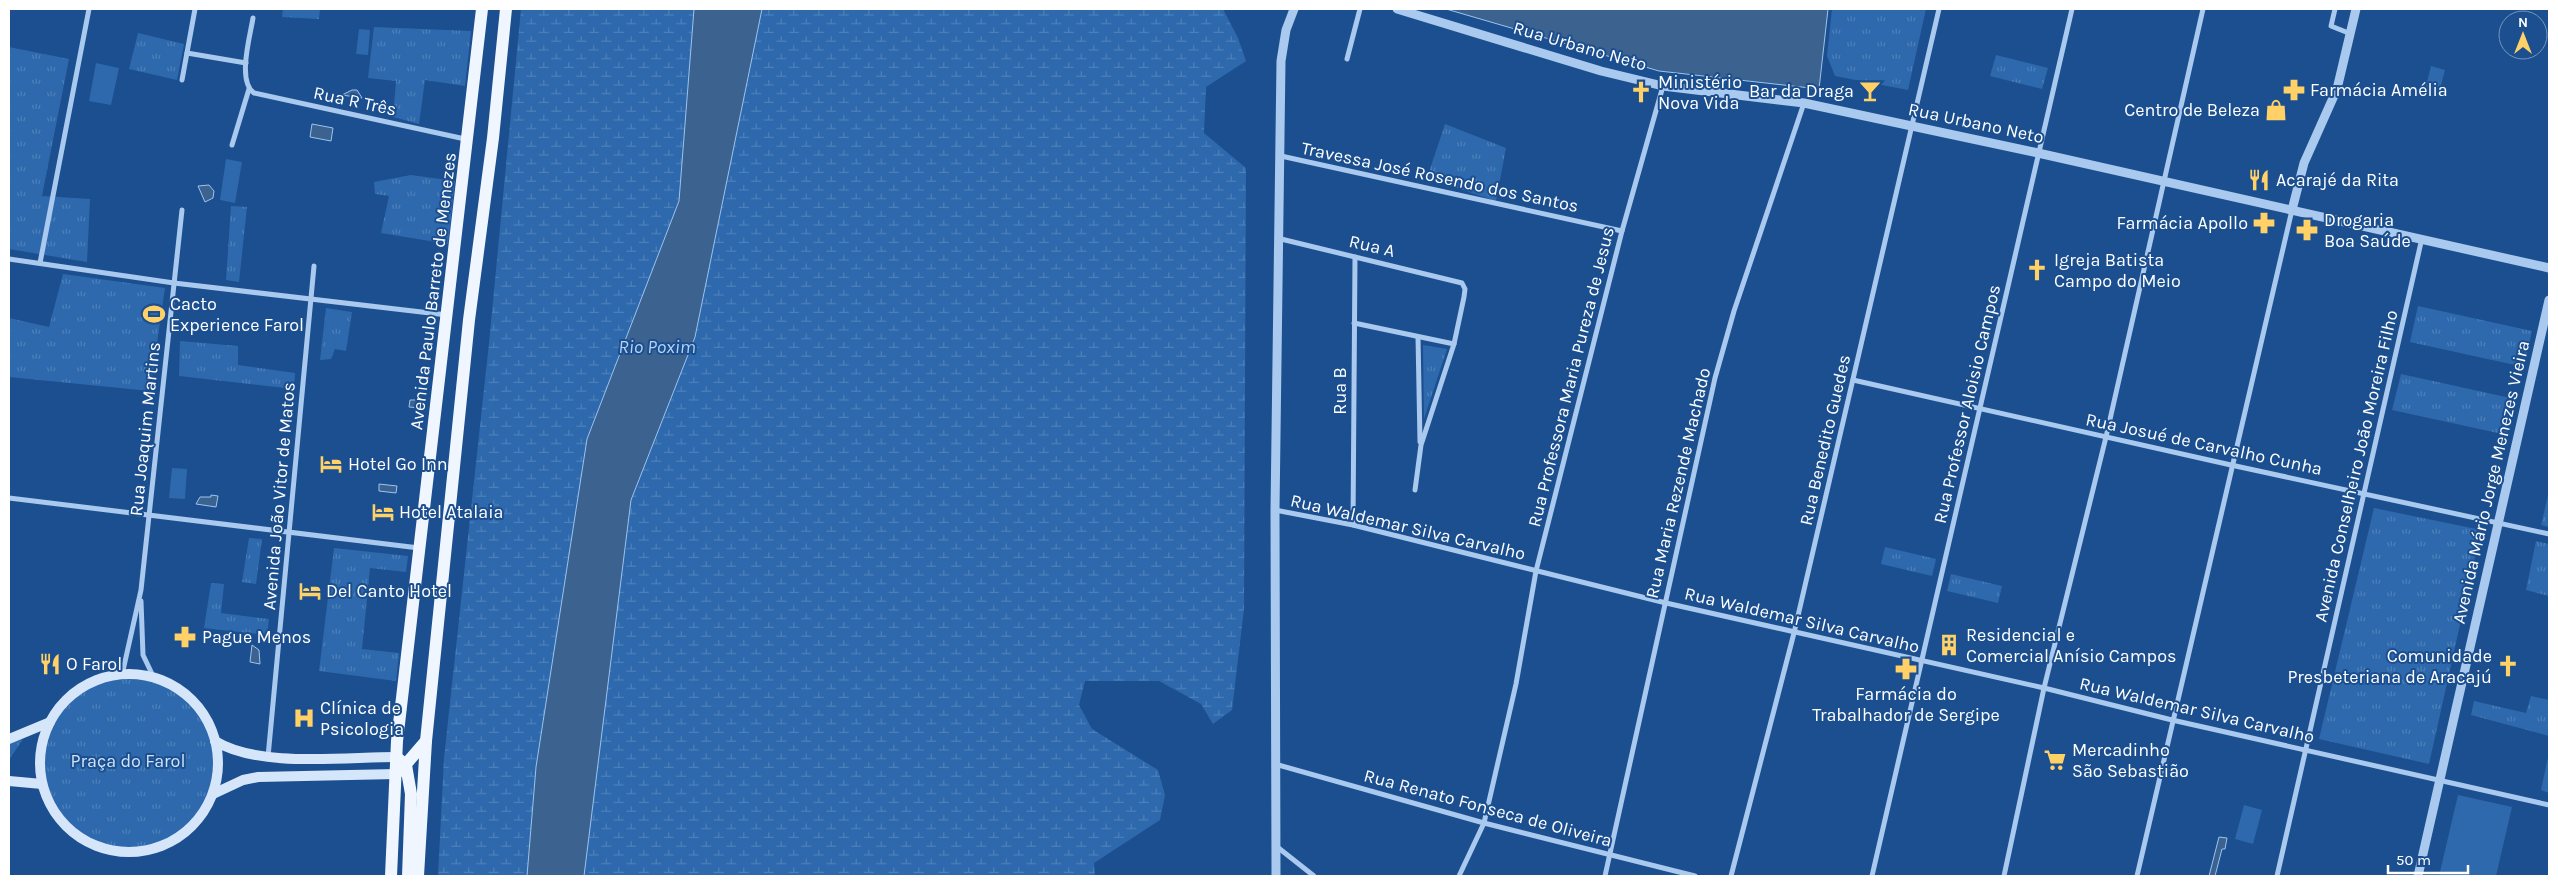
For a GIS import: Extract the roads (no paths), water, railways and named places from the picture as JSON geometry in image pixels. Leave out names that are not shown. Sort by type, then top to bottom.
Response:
[{"type":"main road","name":"Avenida Paulo Barreto de Menezes","points":[[391,876],[396,774],[401,761],[419,548],[448,315],[482,9]]},
{"type":"main road","points":[[418,876],[426,741],[469,320],[493,138],[506,9]]},
{"type":"main road","points":[[122,675],[154,678],[186,696],[204,716],[215,741],[218,768],[212,794],[201,816],[185,833],[164,845],[149,849],[117,852],[94,845],[73,833],[56,816],[42,784],[40,769],[42,742],[50,722],[63,704],[80,689],[93,682],[122,675]]},
{"type":"main road","points":[[9,739],[50,722]]},
{"type":"main road","points":[[215,741],[238,752],[268,758],[401,761],[426,741]]},
{"type":"main road","points":[[401,761],[411,794],[408,876]]},
{"type":"main road","points":[[212,794],[231,784],[258,777],[396,774]]},
{"type":"main road","points":[[9,781],[42,784]]},
{"type":"street","points":[[40,263],[89,9]]},
{"type":"street","points":[[182,80],[195,9]]},
{"type":"street","points":[[1276,876],[1276,510],[1281,61],[1286,30],[1294,9]]},
{"type":"street","points":[[1347,59],[1360,9]]},
{"type":"street","name":"Rua Urbano Neto","points":[[1397,9],[1601,70],[1663,86],[1804,103],[1912,125],[2549,268]]},
{"type":"street","name":"Rua Benedito Guedes","points":[[1731,876],[1794,633],[1939,9]]},
{"type":"street","name":"Rua Professor Aloisio Campos","points":[[1872,876],[1924,661],[1980,407],[2072,9]]},
{"type":"street","points":[[2004,876],[2044,688],[2106,437],[2203,9]]},
{"type":"street","points":[[2334,9],[2331,26],[2351,34]]},
{"type":"street","points":[[2137,876],[2231,465],[2292,210],[2304,163],[2336,89],[2356,9]]},
{"type":"street","points":[[232,145],[248,89],[245,78],[246,63],[253,18]]},
{"type":"street","points":[[187,53],[246,63]]},
{"type":"street","name":"Rua Professora Maria Pureza de Jesus","points":[[1459,876],[1484,823],[1516,684],[1536,572],[1622,231],[1663,86]]},
{"type":"street","name":"Rua R Três","points":[[248,89],[254,93],[468,140]]},
{"type":"street","name":"Rua Maria Rezende Machado","points":[[1605,876],[1715,378],[1734,311],[1804,103]]},
{"type":"street","name":"Travessa José Rosendo dos Santos","points":[[1281,156],[1622,231]]},
{"type":"street","name":"Rua Joaquim Martins","points":[[122,675],[141,590],[182,210]]},
{"type":"street","name":"Avenida Conselheiro João Moreira Filho","points":[[2277,876],[2422,238]]},
{"type":"street","name":"Rua A","points":[[1280,239],[1456,280],[1462,283],[1465,290],[1454,344]]},
{"type":"street","name":"Rua B","points":[[1353,525],[1355,257]]},
{"type":"street","points":[[9,259],[174,283],[448,315]]},
{"type":"street","name":"Avenida João Vitor de Matos","points":[[268,758],[314,266]]},
{"type":"street","name":"Avenida Mário Jorge Menezes Vieira","points":[[2418,876],[2549,300]]},
{"type":"street","points":[[1354,323],[1454,344],[1421,445]]},
{"type":"street","points":[[1415,490],[1421,445],[1418,337]]},
{"type":"street","name":"Rua Josué de Carvalho Cunha","points":[[1853,380],[2549,534]]},
{"type":"street","points":[[9,498],[419,548]]},
{"type":"street","name":"Rua Waldemar Silva Carvalho","points":[[1276,510],[1353,525],[1666,604],[2044,688],[2172,720],[2441,779],[2549,805]]},
{"type":"street","name":"Rua Joaquim Martins","points":[[141,590],[143,655],[154,678]]},
{"type":"street","name":"Rua Renato Fonseca de Oliveira","points":[[1276,764],[1484,823],[1695,876]]},
{"type":"street","points":[[1276,846],[1314,876]]},
{"type":"water","name":"Rio Poxim","points":[[694,9],[762,9],[695,337],[631,500],[584,876],[527,876],[536,767],[587,439],[679,201]]},
{"type":"water","points":[[1446,9],[1828,9],[1819,89],[1659,71]]},
{"type":"water","points":[[352,90],[357,90],[362,98],[342,95]]},
{"type":"water","points":[[312,124],[333,128],[331,141],[310,137]]},
{"type":"water","points":[[209,185],[214,191],[213,198],[205,202],[198,186]]},
{"type":"water","points":[[418,397],[424,398],[420,408],[409,407],[410,400],[417,400]]},
{"type":"water","points":[[379,484],[397,486],[396,493],[379,491]]},
{"type":"water","points":[[211,495],[218,496],[216,507],[196,504],[200,497],[211,497]]},
{"type":"water","points":[[252,645],[259,650],[260,664],[250,662]]},
{"type":"water","points":[[2219,837],[2227,838],[2225,849],[2222,849],[2215,876],[2209,876]]},
{"type":"place","name":"Farmácia Amélia","points":[[2294,90]]},
{"type":"place","name":"Bar da Draga","points":[[1870,91]]},
{"type":"place","name":"Ministério Nova Vida","points":[[1641,92]]},
{"type":"place","name":"Centro de Beleza","points":[[2276,110]]},
{"type":"place","name":"Acarajé da Rita","points":[[2259,180]]},
{"type":"place","name":"Farmácia Apollo","points":[[2264,223]]},
{"type":"place","name":"Drogaria Boa Saúde","points":[[2307,230]]},
{"type":"place","name":"Igreja Batista Campo do Meio","points":[[2037,270]]},
{"type":"place","name":"Cacto Experience Farol","points":[[154,314]]},
{"type":"place","name":"Hotel Go Inn","points":[[331,464]]},
{"type":"place","name":"Hotel Atalaia","points":[[383,512]]},
{"type":"place","name":"Del Canto Hotel","points":[[310,591]]},
{"type":"place","name":"Pague Menos","points":[[185,637]]},
{"type":"place","name":"Residencial e Comercial Anísio Campos","points":[[1949,645]]},
{"type":"place","name":"O Farol","points":[[50,664]]},
{"type":"place","name":"Comunidade Presbeteriana de Aracajú","points":[[2508,666]]},
{"type":"place","name":"Farmácia do Trabalhador de Sergipe","points":[[1906,669]]},
{"type":"place","name":"Clínica de Psicologia","points":[[304,718]]},
{"type":"place","name":"Mercadinho São Sebastião","points":[[2055,760]]},
{"type":"park label","name":"Praça do Farol","points":[[128,761]]}]
